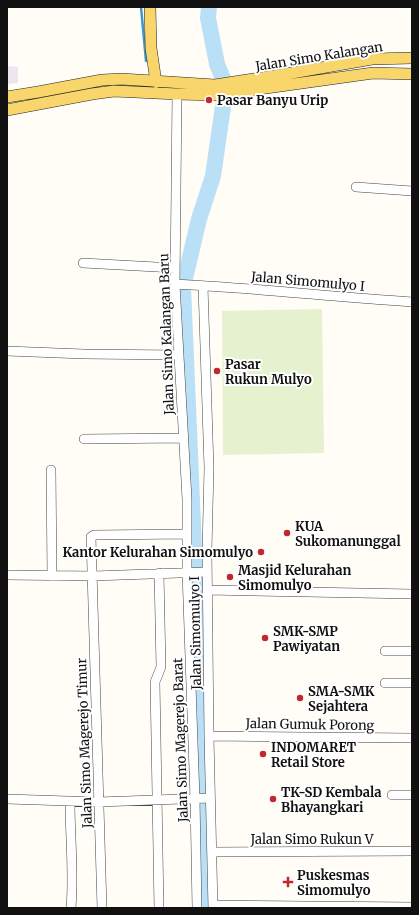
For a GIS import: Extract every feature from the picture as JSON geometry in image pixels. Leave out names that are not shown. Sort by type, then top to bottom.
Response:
[{"type":"main road","points":[[150,7],[151,48],[156,78]]},
{"type":"main road","name":"Jalan Simo Kalangan","points":[[231,88],[372,59],[412,58]]},
{"type":"main road","points":[[372,59],[373,73]]},
{"type":"main road","name":"Jalan Simo Kalangan","points":[[231,88],[373,73],[412,74]]},
{"type":"main road","points":[[7,97],[102,80],[122,79],[156,78],[215,90]]},
{"type":"main road","points":[[7,110],[114,91],[177,94],[231,88]]},
{"type":"street","name":"Jalan Simo Kalangan Baru","points":[[177,94],[175,268],[178,284],[178,355],[187,499],[189,572]]},
{"type":"street","points":[[356,187],[412,191]]},
{"type":"street","points":[[83,263],[175,268]]},
{"type":"street","name":"Jalan Simomulyo I","points":[[178,284],[412,302]]},
{"type":"street","name":"Jalan Simomulyo I","points":[[200,286],[209,468],[204,572],[208,590],[209,798],[213,906]]},
{"type":"street","points":[[7,351],[178,355]]},
{"type":"street","points":[[84,439],[183,438]]},
{"type":"street","points":[[51,470],[52,576]]},
{"type":"street","name":"Jalan Simo Magerejo Timur","points":[[102,908],[92,535],[187,534]]},
{"type":"street","name":"Jalan Simo Magerejo Barat","points":[[189,572],[196,799],[195,839],[197,908]]},
{"type":"street","points":[[7,575],[92,576],[204,572]]},
{"type":"street","points":[[159,573],[161,667],[155,682],[159,908]]},
{"type":"street","points":[[208,590],[412,594]]},
{"type":"street","points":[[385,651],[412,651]]},
{"type":"street","points":[[385,683],[412,683]]},
{"type":"street","name":"Jalan Gumuk Porong","points":[[209,736],[412,738]]},
{"type":"street","points":[[392,795],[412,796]]},
{"type":"street","points":[[7,799],[98,802],[209,798]]},
{"type":"street","points":[[70,802],[70,834],[73,857],[73,891],[71,908]]},
{"type":"street","name":"Jalan Simo Rukun V","points":[[212,852],[412,851]]},
{"type":"street","points":[[213,906],[412,907]]},
{"type":"shaded area","points":[[7,66],[18,67],[18,83],[7,84]]},
{"type":"green space","points":[[322,309],[324,453],[223,455],[222,311]]},
{"type":"waterway","points":[[141,7],[146,61]]},
{"type":"waterway","points":[[203,908],[199,668],[183,287],[199,219],[213,176],[226,86],[217,64],[208,18],[209,7]]},
{"type":"place","name":"Pasar Banyu Urip","points":[[209,100]]},
{"type":"place","name":"Pasar Rukun Mulyo","points":[[217,371]]},
{"type":"place","name":"KUA Sukomanunggal","points":[[287,533]]},
{"type":"place","name":"Kantor Kelurahan Simomulyo","points":[[261,552]]},
{"type":"place","name":"Masjid Kelurahan Simomulyo","points":[[230,577]]},
{"type":"place","name":"SMK-SMP Pawiyatan","points":[[265,638]]},
{"type":"place","name":"SMA-SMK Sejahtera","points":[[300,698]]},
{"type":"place","name":"INDOMARET Retail Store","points":[[263,754]]},
{"type":"place","name":"TK-SD Kembala Bhayangkari","points":[[273,799]]},
{"type":"place","name":"Puskesmas Simomulyo","points":[[288,882]]}]
